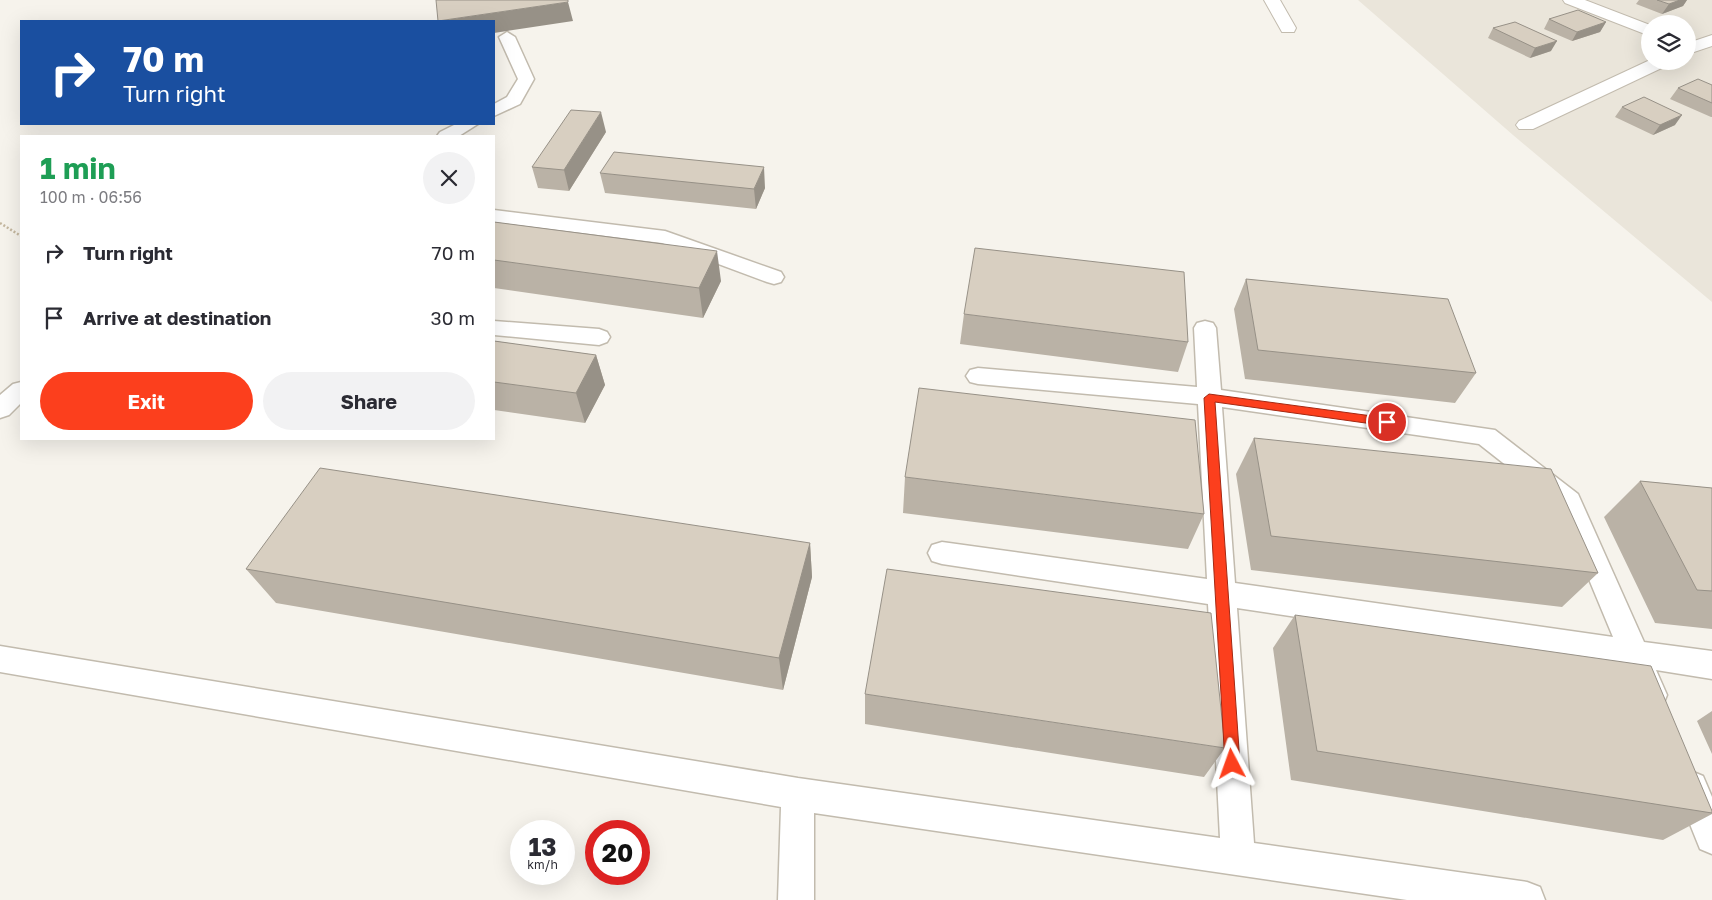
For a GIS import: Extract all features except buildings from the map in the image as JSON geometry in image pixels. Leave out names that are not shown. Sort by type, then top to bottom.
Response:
[{"type":"street","points":[[1272,0],[1288,28]]},
{"type":"street","points":[[1571,0],[1641,27]]},
{"type":"street","points":[[1696,45],[1712,40]]},
{"type":"street","points":[[1526,125],[1643,70]]},
{"type":"lane","points":[[495,110],[514,100],[526,79],[507,37]]},
{"type":"lane","points":[[448,135],[468,125]]},
{"type":"lane","points":[[495,216],[665,236],[774,277]]},
{"type":"lane","points":[[495,328],[599,337]]},
{"type":"lane","points":[[1205,328],[1238,858]]},
{"type":"lane","points":[[978,376],[1209,398],[1486,436],[1570,501],[1662,718]]},
{"type":"lane","points":[[0,409],[20,391]]},
{"type":"lane","points":[[942,553],[1712,665]]},
{"type":"lane","points":[[0,659],[798,794],[1527,900]]},
{"type":"lane","points":[[1681,764],[1712,837]]},
{"type":"lane","points":[[796,900],[798,794]]},
{"type":"path","points":[[0,223],[20,235]]},
{"type":"shaded area","points":[[1358,0],[1712,0],[1712,302],[1513,135]]},
{"type":"route","points":[[1232,764],[1209,398],[1387,422]]}]
